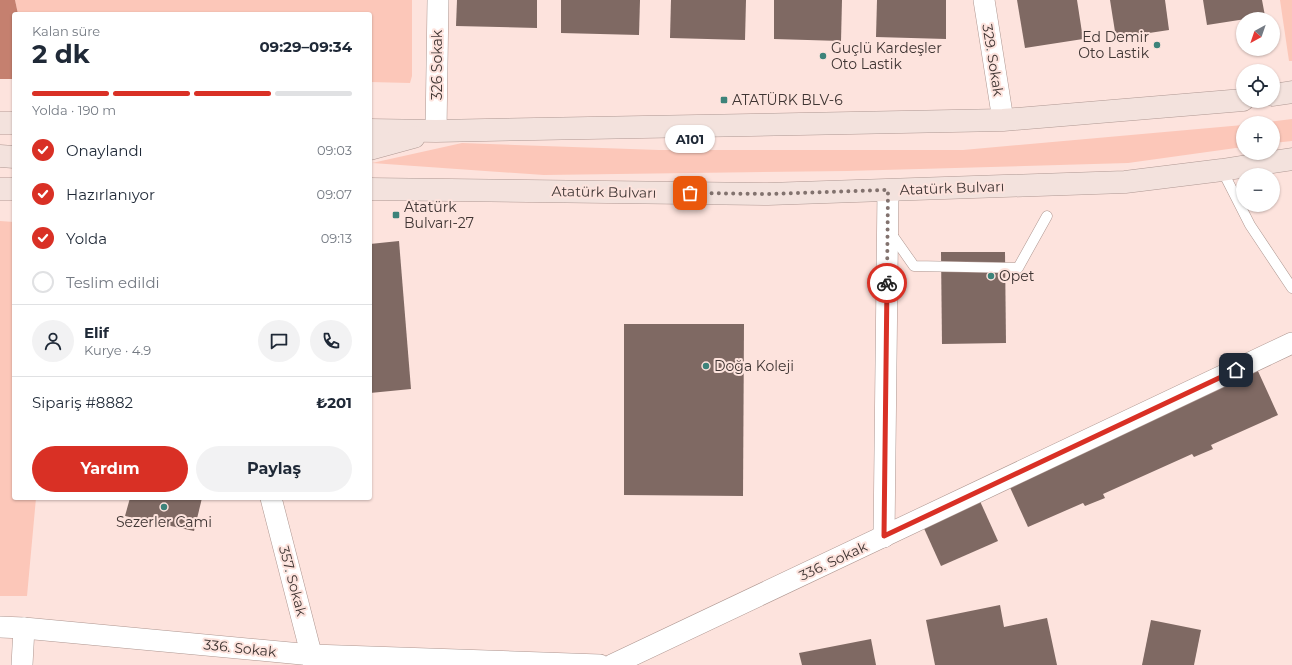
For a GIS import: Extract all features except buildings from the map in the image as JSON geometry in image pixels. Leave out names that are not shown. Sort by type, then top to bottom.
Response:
[{"type":"main road","points":[[1280,94],[1292,92]]},
{"type":"main road","points":[[372,130],[436,131],[1003,120],[1236,101]]},
{"type":"main road","points":[[0,122],[12,123]]},
{"type":"main road","points":[[372,148],[436,131]]},
{"type":"main road","points":[[0,156],[12,157]]},
{"type":"main road","name":"Atatürk Bulvarı","points":[[372,189],[768,194],[1125,182],[1222,170],[1292,159]]},
{"type":"main road","points":[[0,189],[12,189]]},
{"type":"street","name":"326 Sokak","points":[[436,131],[438,0]]},
{"type":"street","name":"329. Sokak","points":[[984,0],[1003,120]]},
{"type":"street","points":[[884,536],[888,190]]},
{"type":"street","name":"336. Sokak","points":[[612,665],[1292,343]]},
{"type":"street","name":"357. Sokak","points":[[272,500],[313,660]]},
{"type":"street","name":"336. Sokak","points":[[0,627],[24,628],[313,660],[600,665]]},
{"type":"street","points":[[22,665],[24,628]]},
{"type":"lane","points":[[1222,170],[1250,225],[1292,288]]},
{"type":"lane","points":[[888,229],[914,266],[1018,268],[1046,216]]},
{"type":"shaded area","points":[[0,0],[15,0],[18,12],[12,12],[12,79],[0,79]]},
{"type":"shaded area","points":[[15,0],[412,0],[412,76],[410,83],[372,82],[372,12],[18,12]]},
{"type":"shaded area","points":[[1280,0],[1292,0],[1292,61],[1289,61]]},
{"type":"shaded area","points":[[1292,119],[1292,141],[1280,142],[1280,120]]},
{"type":"shaded area","points":[[1236,126],[1236,148],[1128,163],[847,171],[544,175],[372,163],[462,143],[659,150],[963,150]]},
{"type":"shaded area","points":[[0,221],[12,222],[12,500],[36,500],[27,596],[0,596]]},
{"type":"way so far","points":[[690,193],[768,194],[888,190],[887,283]]},
{"type":"place","name":"Ed Demir Oto Lastik","points":[[1157,45]]},
{"type":"place","name":"Guçlü Kardeşler Oto Lastik","points":[[823,56]]},
{"type":"place","name":"ATATÜRK BLV-6","points":[[724,100]]},
{"type":"place","name":"A101","points":[[690,193]]},
{"type":"place","name":"Atatürk Bulvarı-27","points":[[396,215]]},
{"type":"place","name":"Opet","points":[[991,276]]},
{"type":"place","name":"Doğa Koleji","points":[[706,366]]},
{"type":"place","name":"Sezerler Cami","points":[[164,507]]},
{"type":"route","points":[[887,283],[884,536],[1236,370]]}]
